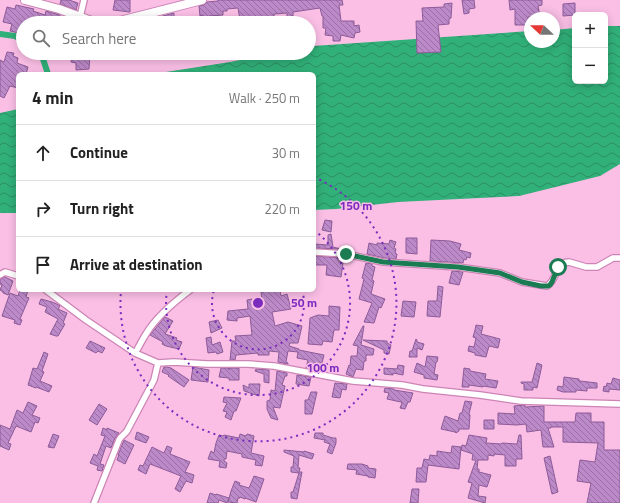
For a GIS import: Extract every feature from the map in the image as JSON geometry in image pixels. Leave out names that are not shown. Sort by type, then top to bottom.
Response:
[{"type":"main road","points":[[24,0],[37,2],[77,16]]},
{"type":"main road","points":[[139,16],[202,0]]},
{"type":"street","points":[[80,16],[84,0]]},
{"type":"street","points":[[316,252],[346,254],[383,262],[458,267],[500,273],[522,282],[548,286],[552,282],[558,267],[563,262],[597,268],[613,258],[620,258]]},
{"type":"street","points":[[0,275],[5,272],[16,275]]},
{"type":"street","points":[[49,292],[86,320],[135,353],[158,363],[174,362],[274,366],[352,381],[402,385],[521,401],[620,404]]},
{"type":"street","points":[[135,353],[146,333],[160,316],[187,292]]},
{"type":"street","points":[[94,503],[118,440],[127,431],[150,388],[154,380],[158,363]]},
{"type":"water","points":[[608,26],[620,26],[620,164],[600,176],[519,196],[398,202],[316,210],[316,72],[166,72],[240,60],[316,60],[316,46],[524,31],[524,48],[560,48],[560,29],[572,28],[572,84],[608,84]]},
{"type":"water","points":[[16,109],[16,213],[0,213],[0,113]]},
{"type":"building","points":[[61,0],[69,0],[78,3],[76,10],[60,4]]},
{"type":"building","points":[[115,0],[130,0],[130,12],[113,10]]},
{"type":"building","points":[[342,0],[343,5],[339,5],[341,21],[354,21],[354,26],[359,25],[360,32],[355,33],[354,38],[341,35],[340,41],[333,41],[333,36],[325,35],[326,28],[323,28],[323,16],[320,8],[293,12],[293,16],[287,16],[287,13],[274,14],[274,16],[239,16],[238,8],[227,9],[227,11],[223,11],[223,15],[200,16],[199,6],[204,5],[207,2]]},
{"type":"building","points":[[462,0],[474,0],[475,8],[469,9],[469,13],[464,14]]},
{"type":"building","points":[[509,0],[542,0],[542,5],[538,6],[539,12],[524,12],[524,25],[515,25],[515,9],[510,10]]},
{"type":"building","points":[[452,3],[449,24],[438,25],[441,52],[417,53],[416,21],[423,21],[422,8],[444,7],[444,4]]},
{"type":"building","points":[[575,3],[575,12],[572,12],[572,15],[563,16],[563,4]]},
{"type":"building","points":[[16,5],[34,9],[33,11],[45,15],[46,11],[60,15],[16,16],[16,32],[10,31],[12,24],[3,22],[7,7],[15,9]]},
{"type":"building","points":[[174,13],[174,16],[163,16]]},
{"type":"building","points":[[7,52],[14,53],[13,56],[18,60],[17,63],[28,67],[27,72],[16,72],[16,88],[10,86],[4,98],[0,96],[0,60],[4,62]]},
{"type":"building","points":[[71,60],[90,60],[89,69],[76,70],[76,63],[71,62]]},
{"type":"building","points":[[325,220],[332,221],[331,232],[322,230]]},
{"type":"building","points":[[331,234],[333,247],[341,249],[316,248],[316,244],[328,245],[328,235]]},
{"type":"building","points":[[406,238],[417,238],[417,254],[406,253]]},
{"type":"building","points":[[390,240],[396,242],[394,248],[396,249],[395,253],[397,254],[396,259],[367,254],[369,243],[377,245],[377,243],[389,244]]},
{"type":"building","points":[[431,240],[450,241],[461,244],[459,250],[471,253],[470,258],[467,257],[466,260],[464,259],[463,263],[430,261]]},
{"type":"building","points":[[316,256],[341,258],[341,263],[343,263],[341,277],[326,275],[327,265],[316,265]]},
{"type":"building","points":[[366,263],[372,264],[372,266],[375,267],[371,294],[385,299],[381,308],[379,307],[374,323],[364,322],[372,303],[359,299]]},
{"type":"building","points":[[452,271],[463,272],[459,285],[449,283]]},
{"type":"building","points":[[5,277],[13,281],[8,295],[0,290],[2,285],[0,284],[0,279]]},
{"type":"building","points":[[438,286],[443,287],[440,317],[427,316],[428,301],[437,301]]},
{"type":"building","points":[[19,292],[27,292],[26,297],[29,298],[20,319],[22,320],[20,325],[14,323],[15,320],[2,316],[10,293],[18,296]]},
{"type":"building","points":[[261,292],[280,292],[281,296],[287,294],[291,309],[272,312],[275,326],[288,322],[302,326],[298,343],[290,343],[289,346],[299,350],[324,355],[321,367],[323,368],[322,371],[306,368],[308,360],[297,358],[298,352],[288,351],[286,362],[288,364],[278,362],[279,352],[269,351],[269,355],[258,355],[258,353],[236,355],[235,360],[230,360],[232,341],[236,341],[235,336],[252,335],[250,316],[237,318],[237,321],[227,320],[228,311],[248,309],[247,300],[262,300]]},
{"type":"building","points":[[41,299],[59,305],[60,306],[58,309],[67,313],[63,323],[65,324],[58,336],[50,334],[58,319],[45,312],[47,307],[39,304]]},
{"type":"building","points":[[403,301],[416,302],[414,317],[401,316]]},
{"type":"building","points":[[329,306],[340,307],[339,330],[334,330],[332,342],[323,341],[322,345],[308,344],[310,318],[318,315],[329,316]]},
{"type":"building","points":[[165,317],[173,321],[165,334],[177,338],[176,340],[182,342],[179,349],[166,346],[162,344],[163,342],[150,335]]},
{"type":"building","points":[[218,320],[222,328],[211,333],[209,322]]},
{"type":"building","points":[[476,325],[483,326],[481,334],[500,339],[498,348],[489,346],[486,357],[475,355],[475,353],[468,351],[469,346],[474,347],[476,338],[473,337]]},
{"type":"building","points":[[363,326],[361,345],[374,349],[373,355],[366,355],[363,370],[356,369],[353,377],[346,374],[349,365],[350,366],[351,356],[357,356],[358,346],[353,345]]},
{"type":"building","points":[[211,337],[212,345],[220,342],[223,352],[217,354],[216,352],[208,353],[206,338]]},
{"type":"building","points":[[416,339],[417,342],[424,344],[422,350],[417,348],[417,357],[409,357],[410,351],[412,351]]},
{"type":"building","points":[[363,340],[387,341],[387,343],[391,345],[389,354],[384,353],[384,350]]},
{"type":"building","points":[[90,341],[105,348],[102,353],[98,351],[96,353],[86,348]]},
{"type":"building","points":[[44,352],[48,354],[42,371],[44,372],[40,381],[52,386],[49,392],[28,385],[33,368],[37,369]]},
{"type":"building","points":[[427,356],[438,357],[434,374],[438,375],[437,380],[424,378],[424,375],[414,372],[417,363],[425,367]]},
{"type":"building","points":[[537,363],[542,365],[537,388],[533,387],[533,390],[524,390],[524,384],[521,382],[532,382]]},
{"type":"building","points":[[398,365],[404,366],[403,375],[393,373],[393,375],[384,374],[384,368],[397,369]]},
{"type":"building","points":[[164,367],[171,368],[189,380],[184,387],[168,376],[169,375],[162,372]]},
{"type":"building","points":[[193,367],[209,370],[208,382],[191,380]]},
{"type":"building","points":[[221,368],[239,368],[239,380],[229,380],[229,378],[219,377]]},
{"type":"building","points":[[464,368],[470,369],[470,371],[486,374],[485,379],[498,381],[496,388],[469,385],[469,387],[462,387]]},
{"type":"building","points":[[256,369],[269,370],[269,383],[264,382],[264,374],[255,371]]},
{"type":"building","points":[[277,371],[287,373],[282,385],[285,386],[280,408],[273,407],[278,420],[271,418],[267,409],[267,401],[270,400],[271,390],[275,391]]},
{"type":"building","points":[[297,375],[311,377],[309,386],[296,384]]},
{"type":"building","points":[[564,377],[579,379],[579,381],[597,383],[597,388],[587,388],[587,391],[576,390],[576,392],[563,392],[557,390],[558,386],[563,387]]},
{"type":"building","points":[[613,378],[620,380],[620,390],[609,389],[609,392],[603,391],[604,386],[606,387],[607,383],[611,384]]},
{"type":"building","points":[[335,383],[347,384],[346,390],[342,389],[340,398],[332,397]]},
{"type":"building","points":[[249,384],[260,384],[259,396],[244,391],[243,385],[249,388]]},
{"type":"building","points":[[385,388],[413,393],[410,402],[408,402],[405,409],[400,408],[401,402],[387,399],[389,393],[384,392]]},
{"type":"building","points":[[311,392],[317,392],[312,414],[305,414],[305,400],[308,400]]},
{"type":"building","points":[[224,397],[241,398],[231,420],[225,417],[227,412],[223,411],[227,403],[223,402]]},
{"type":"building","points":[[465,401],[472,402],[469,414],[469,429],[459,429],[456,433],[441,429],[445,416],[458,421]]},
{"type":"building","points":[[28,402],[37,406],[32,415],[40,418],[38,423],[35,422],[31,432],[16,426],[8,443],[11,444],[9,450],[0,446],[0,425],[10,429],[17,410],[23,413]]},
{"type":"building","points":[[99,404],[107,409],[97,425],[89,420]]},
{"type":"building","points":[[525,405],[525,407],[544,406],[544,422],[575,422],[576,413],[591,413],[591,422],[604,422],[604,450],[620,450],[620,503],[587,503],[591,483],[577,481],[580,460],[595,462],[598,443],[563,442],[563,427],[551,427],[548,428],[554,447],[543,447],[541,430],[527,432],[526,424],[498,424],[498,413],[515,414],[514,406]]},
{"type":"building","points":[[484,420],[494,420],[494,429],[484,429]]},
{"type":"building","points":[[103,428],[119,433],[111,448],[106,446],[100,464],[104,465],[102,471],[97,470],[98,466],[90,463],[94,454],[97,456],[105,436],[101,435]]},
{"type":"building","points":[[137,432],[149,437],[146,443],[135,439]]},
{"type":"building","points":[[315,433],[323,433],[323,435],[336,438],[336,443],[332,454],[327,452],[330,444],[324,442],[325,440],[314,438]]},
{"type":"building","points":[[53,434],[59,436],[54,448],[48,447]]},
{"type":"building","points":[[240,434],[254,436],[251,453],[264,456],[262,466],[255,465],[256,460],[242,457],[242,454],[227,451],[226,459],[224,459],[227,463],[226,468],[219,467],[220,461],[208,459],[211,451],[214,453],[219,435],[239,438]]},
{"type":"building","points":[[469,435],[487,438],[486,443],[517,444],[519,435],[521,435],[522,459],[516,459],[516,466],[505,466],[505,455],[488,455],[488,460],[478,460],[477,469],[479,469],[479,472],[491,475],[487,487],[479,485],[478,496],[486,497],[485,503],[468,498],[472,483],[468,482],[476,460],[472,460],[473,454],[461,450],[462,445],[466,446]]},
{"type":"building","points":[[124,440],[134,445],[125,464],[117,460]]},
{"type":"building","points":[[167,446],[172,448],[170,454],[190,462],[185,472],[194,475],[192,483],[186,481],[180,492],[175,489],[181,476],[150,464],[146,474],[138,470],[140,465],[143,466],[152,447],[164,453]]},
{"type":"building","points":[[452,446],[461,447],[459,469],[428,465],[426,482],[416,482],[417,468],[422,468],[424,459],[429,460],[430,455],[437,456],[437,451],[451,453]]},
{"type":"building","points":[[284,450],[304,451],[314,454],[312,459],[299,455],[298,468],[300,468],[299,472],[302,472],[297,499],[291,498],[291,492],[293,492],[299,473],[291,472],[294,456],[284,452]]},
{"type":"building","points":[[550,456],[558,492],[552,494],[544,458]]},
{"type":"building","points":[[348,464],[362,464],[368,466],[368,468],[376,469],[375,478],[356,474],[357,470],[347,469]]},
{"type":"building","points":[[254,476],[264,479],[256,502],[240,497],[238,498],[237,503],[228,502],[235,481],[240,483],[239,485],[249,488]]},
{"type":"building","points":[[412,489],[419,489],[418,503],[410,503]]},
{"type":"building","points":[[210,493],[229,498],[227,503],[219,500],[218,503],[207,503]]},
{"type":"waterway","points":[[0,34],[16,37]]},
{"type":"waterway","points":[[43,60],[47,72]]},
{"type":"route","points":[[346,254],[383,262],[458,267],[500,273],[522,282],[541,286],[550,285],[558,267]]}]
